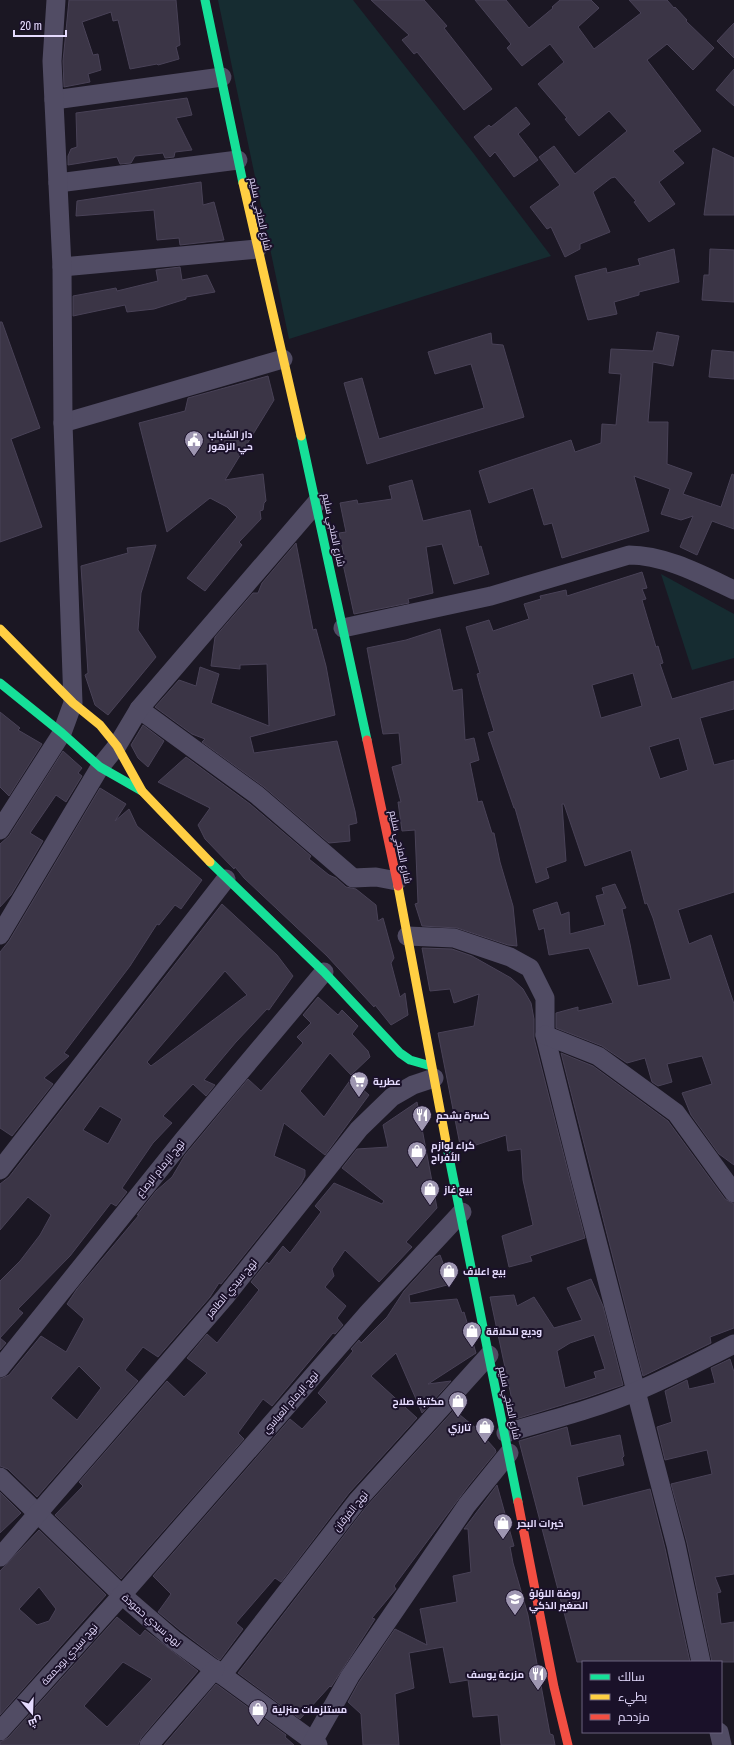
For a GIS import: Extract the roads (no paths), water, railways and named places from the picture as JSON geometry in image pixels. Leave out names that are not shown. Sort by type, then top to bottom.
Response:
[{"type":"street","points":[[0,830],[62,733],[72,704],[63,423],[62,267],[52,61],[56,0]]},
{"type":"street","name":"شارع المنجي سليم","points":[[205,0],[257,249],[344,628],[397,881],[433,1072],[462,1212],[489,1355],[506,1433],[554,1687],[568,1745]]},
{"type":"street","points":[[54,100],[222,77]]},
{"type":"street","points":[[58,183],[238,160]]},
{"type":"street","points":[[62,267],[257,249]]},
{"type":"street","points":[[63,423],[283,359]]},
{"type":"street","points":[[0,936],[100,767],[117,746],[139,709],[316,502]]},
{"type":"street","points":[[344,628],[491,596],[629,556],[645,555],[734,590]]},
{"type":"street","points":[[0,629],[72,704],[100,725],[117,746],[142,790],[226,879],[324,972],[400,1053],[433,1072]]},
{"type":"street","points":[[0,683],[62,733],[100,767],[142,790]]},
{"type":"street","points":[[139,709],[257,795],[353,878],[376,877],[397,881]]},
{"type":"street","points":[[0,1170],[226,879]]},
{"type":"street","points":[[407,936],[454,938],[510,957],[530,968],[545,998],[545,1035],[676,1545],[701,1661]]},
{"type":"street","name":"نهج الإمام الرصاع","points":[[0,1368],[184,1139],[324,972]]},
{"type":"street","points":[[545,1035],[598,1056],[676,1113],[696,1142],[733,1188]]},
{"type":"street","name":"نهج سيدي الطاهر","points":[[2,1550],[38,1514],[224,1297],[360,1129],[392,1097],[433,1072]]},
{"type":"street","name":"نهج الإمام العباسي","points":[[122,1595],[363,1319],[462,1212]]},
{"type":"street","points":[[506,1433],[589,1409],[636,1392],[678,1373],[734,1344]]},
{"type":"street","name":"نهج الفرقان","points":[[149,1745],[218,1672],[358,1500],[489,1355]]},
{"type":"street","points":[[314,1744],[350,1676],[467,1505],[509,1453]]},
{"type":"street","name":"نهج سيدي حمودة","points":[[0,1477],[122,1595],[174,1640],[314,1744]]},
{"type":"street","name":"نهج سيدي بوجمعة","points":[[0,1731],[122,1595]]},
{"type":"street","points":[[719,1733],[722,1745]]},
{"type":"place","name":"دار الشباب حي الزهور","points":[[194,457]]},
{"type":"place","name":"عطرية","points":[[359,1098]]},
{"type":"place","name":"كسرة بشحم","points":[[422,1132]]},
{"type":"place","name":"كراء لوازم الأفراح","points":[[417,1168]]},
{"type":"place","name":"بيع غاز","points":[[430,1206]]},
{"type":"place","name":"بيع اعلاف","points":[[449,1288]]},
{"type":"place","name":"وديع للحلاقة","points":[[472,1348]]},
{"type":"place","name":"مكتبة صلاح","points":[[458,1418]]},
{"type":"place","name":"تارزي","points":[[485,1444]]},
{"type":"place","name":"خيرات البحر","points":[[503,1540]]},
{"type":"place","name":"روضة اللؤلؤ الصغير الذكي","points":[[515,1616]]},
{"type":"place","name":"مزرعة يوسف","points":[[538,1691]]},
{"type":"place","name":"مستلزمات منزلية","points":[[258,1726]]}]
